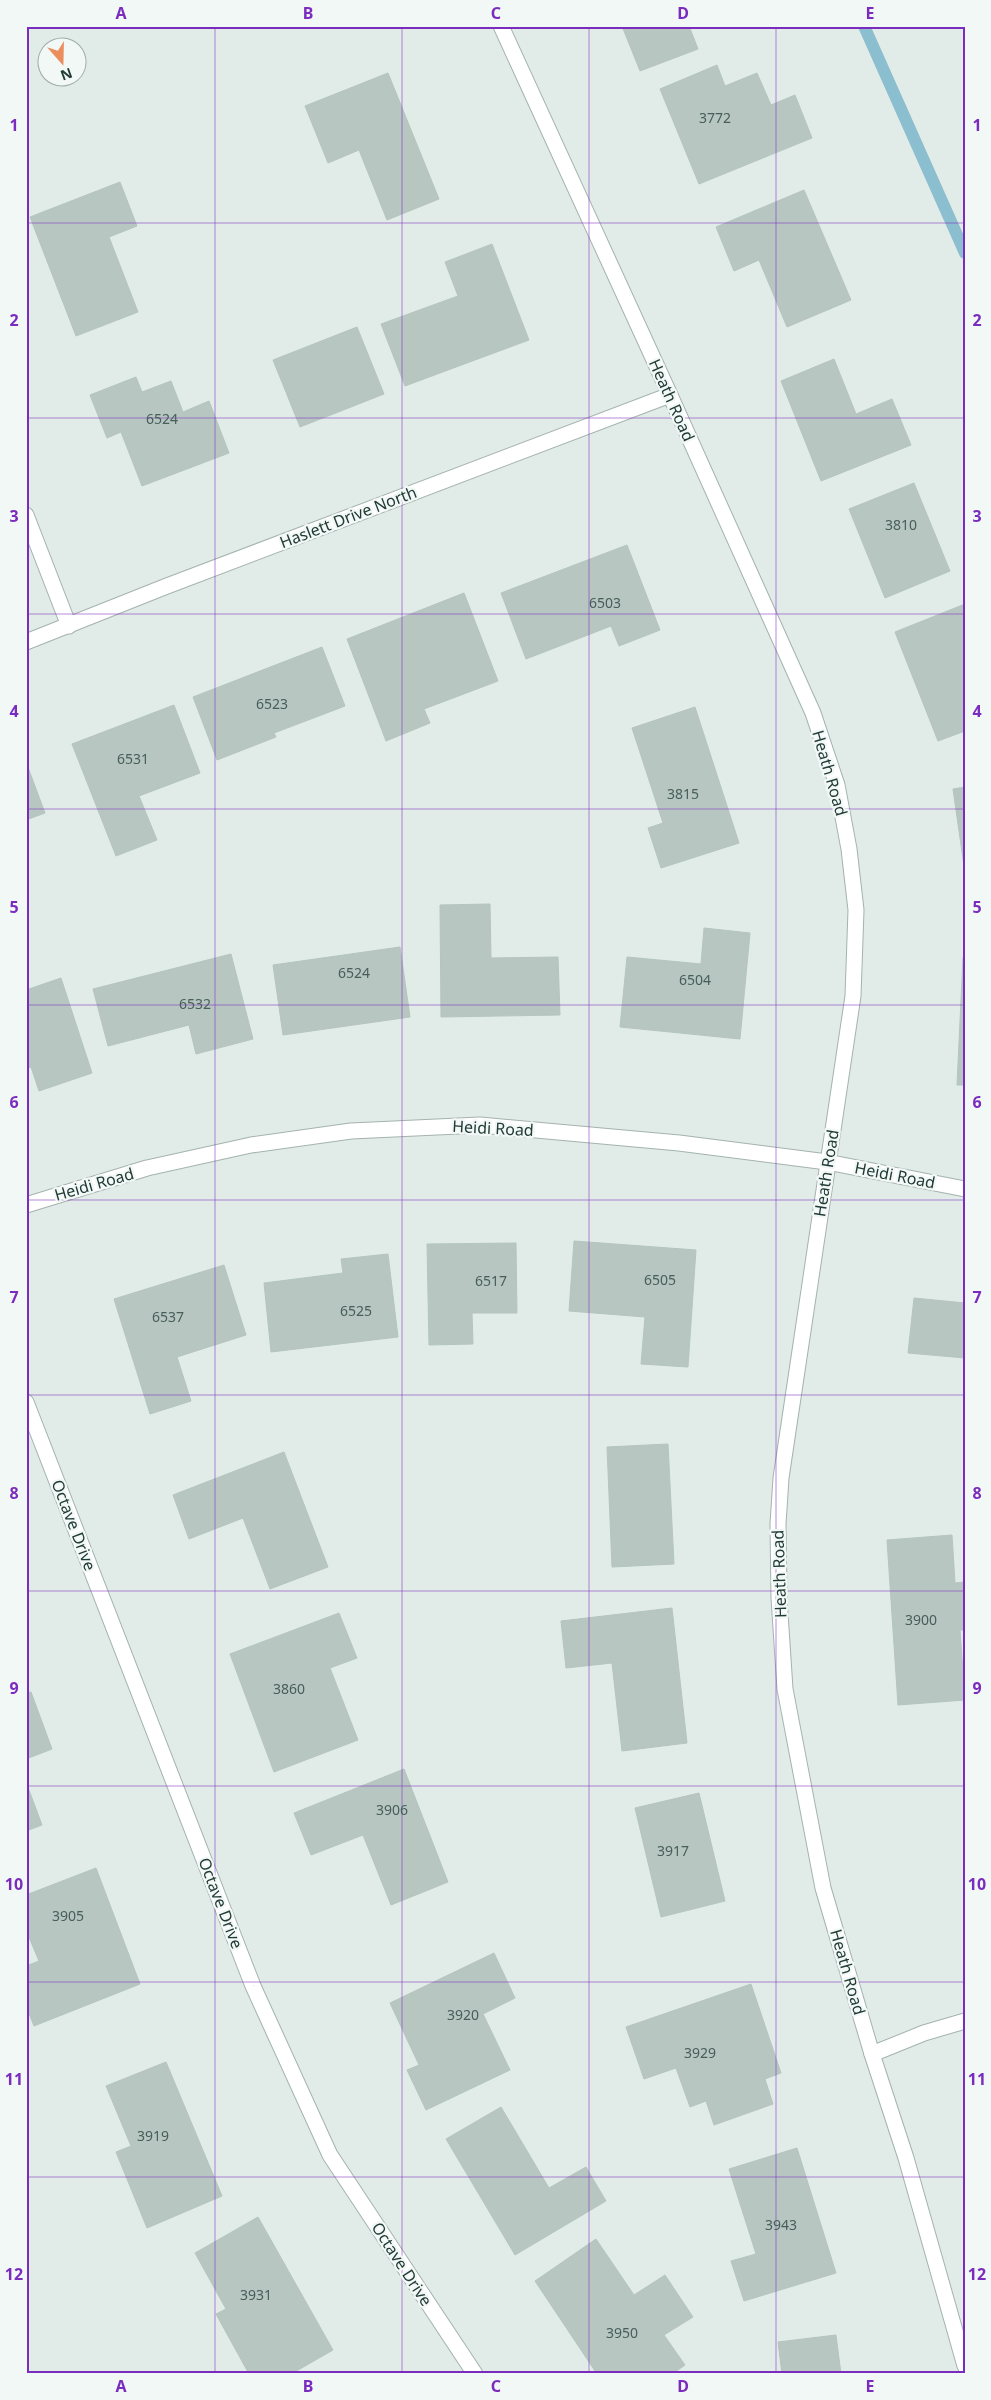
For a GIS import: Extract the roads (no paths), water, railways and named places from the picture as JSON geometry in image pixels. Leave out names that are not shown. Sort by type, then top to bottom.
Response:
[{"type":"street","name":"Heath Road","points":[[501,26],[813,713],[837,785],[851,866],[856,910],[853,996],[781,1478],[778,1524],[779,1598],[785,1689],[823,1888],[872,2054],[906,2158],[965,2366]]},
{"type":"street","name":"Haslett Drive North","points":[[26,642],[167,586],[670,395]]},
{"type":"street","points":[[26,515],[68,626]]},
{"type":"street","name":"Heidi Road","points":[[26,1205],[147,1168],[251,1146],[351,1131],[399,1127],[480,1125],[679,1143],[827,1162],[965,1189]]},
{"type":"street","name":"Octave Drive","points":[[26,1402],[253,1986],[330,2155],[475,2374]]},
{"type":"street","points":[[872,2054],[924,2033],[965,2021]]},
{"type":"waterway","points":[[864,26],[965,253]]}]
